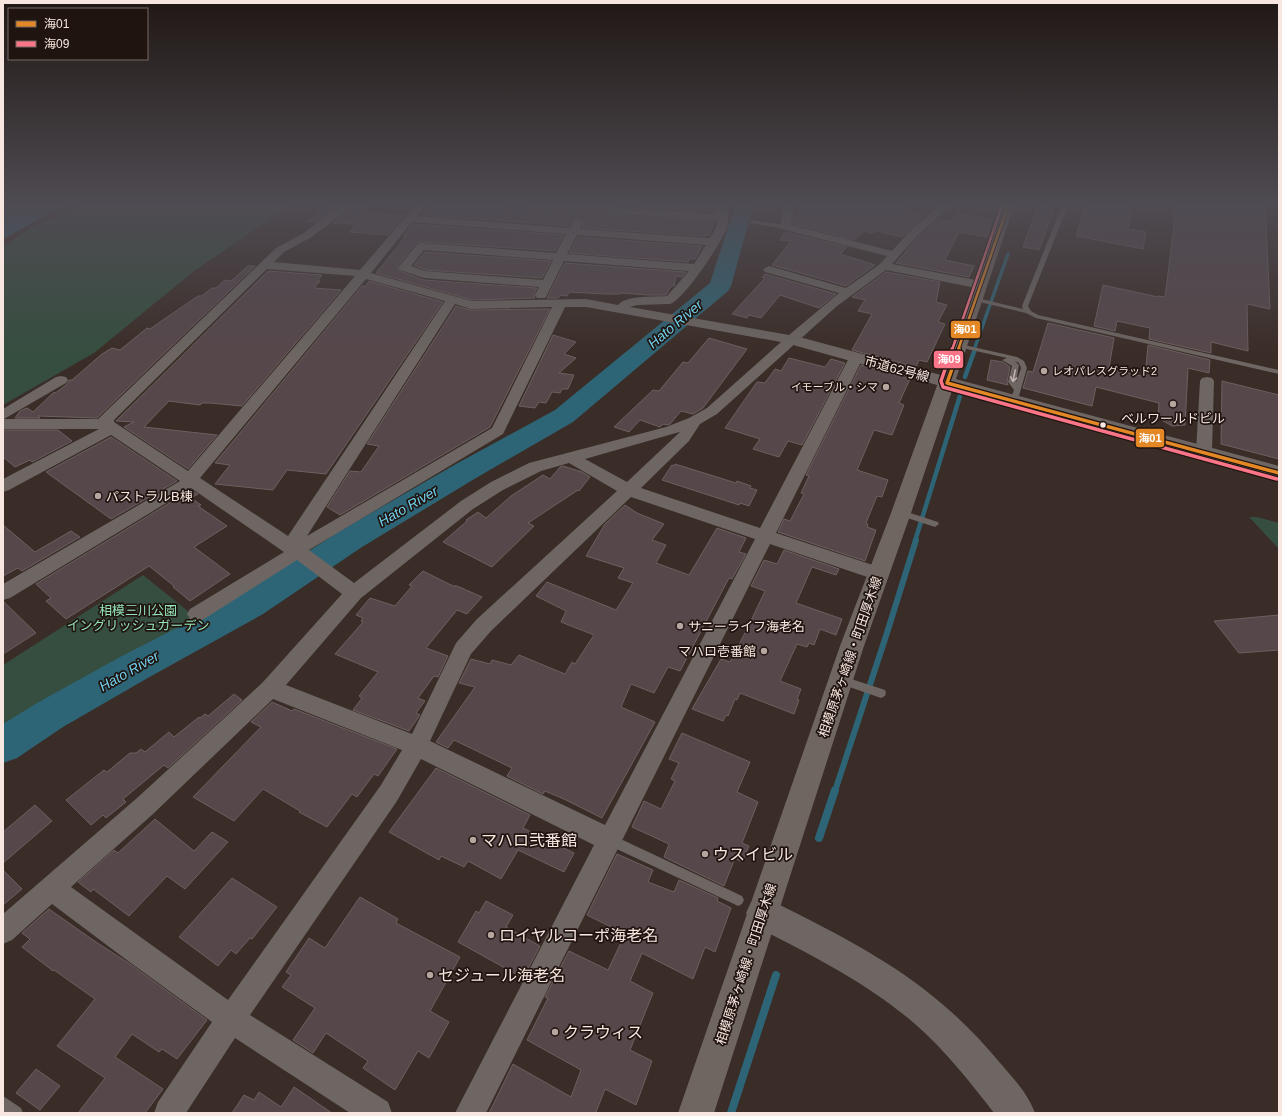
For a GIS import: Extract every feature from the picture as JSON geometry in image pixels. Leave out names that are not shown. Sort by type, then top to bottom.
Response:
[{"type":"main road","name":"相模原茅ヶ崎線・町田厚木線","points":[[696,1113],[750,906],[848,682],[879,574],[907,515],[947,383],[966,347],[982,302],[981,285],[992,255]]},
{"type":"street","points":[[109,426],[106,419],[275,255]]},
{"type":"street","points":[[3,593],[185,485],[379,255]]},
{"type":"street","points":[[414,255],[404,268],[424,274],[546,284]]},
{"type":"street","points":[[526,255],[697,268]]},
{"type":"street","points":[[536,304],[561,255]]},
{"type":"street","points":[[622,309],[626,304],[636,301],[670,300],[697,268],[705,255]]},
{"type":"street","points":[[3,931],[53,889],[181,774],[242,716],[270,688],[354,593],[467,505],[497,486],[535,467],[644,438],[694,422],[712,411],[833,303],[884,266],[895,255]]},
{"type":"street","points":[[265,265],[355,272],[471,305],[586,303],[792,340]]},
{"type":"street","points":[[884,266],[981,285]]},
{"type":"street","points":[[769,270],[848,292]]},
{"type":"street","points":[[197,614],[290,558],[452,300]]},
{"type":"street","points":[[296,550],[498,431],[560,304]]},
{"type":"street","name":"市道62号線","points":[[792,340],[947,383],[1016,396],[1279,473]]},
{"type":"street","points":[[470,1113],[856,358]]},
{"type":"street","points":[[3,415],[61,380]]},
{"type":"street","points":[[1204,452],[1207,381]]},
{"type":"street","points":[[169,1113],[231,1019],[389,793],[417,746],[463,649],[484,625],[684,438],[694,422]]},
{"type":"street","points":[[3,424],[109,426],[296,550],[354,593]]},
{"type":"street","points":[[3,486],[109,426]]},
{"type":"street","points":[[570,457],[629,490],[879,574]]},
{"type":"street","points":[[270,688],[417,746],[610,840]]},
{"type":"street","points":[[53,889],[231,1019],[376,1113]]},
{"type":"street","points":[[750,906],[887,982],[926,1011],[958,1041],[990,1078],[1017,1113]]},
{"type":"lane","points":[[1028,312],[1025,306],[1045,255]]},
{"type":"lane","points":[[982,302],[1028,312],[1036,316],[1279,372]]},
{"type":"lane","points":[[966,347],[1015,358],[1022,362],[1024,368],[1016,396]]},
{"type":"lane","points":[[907,515],[935,524]]},
{"type":"lane","points":[[848,682],[881,694]]},
{"type":"lane","points":[[610,840],[750,906]]},
{"type":"lane","points":[[3,1103],[16,1113]]},
{"type":"green space","points":[[3,255],[217,255],[194,271],[94,353],[3,405]]},
{"type":"green space","points":[[1249,517],[1257,517],[1279,523],[1279,549]]},
{"type":"green space","name":"相模三川公園 イングリッシュガーデン","points":[[143,575],[199,620],[3,734],[3,665]]},
{"type":"building","points":[[391,255],[406,255],[397,267],[400,271],[424,280],[537,288],[534,294],[535,298],[472,300],[376,273]]},
{"type":"building","points":[[422,255],[468,255],[551,261],[542,278],[425,270],[414,265]]},
{"type":"building","points":[[597,255],[697,255],[695,259],[689,259],[688,262]]},
{"type":"building","points":[[780,255],[843,255],[875,265],[846,286],[772,265]]},
{"type":"building","points":[[903,255],[947,255],[945,260],[974,266],[969,277],[896,263]]},
{"type":"building","points":[[1170,255],[1267,255],[1270,309],[1247,304],[1248,351],[1211,342],[1211,353],[1149,339],[1150,328],[1117,321],[1115,331],[1094,326],[1103,285],[1158,297],[1165,297]]},
{"type":"building","points":[[565,263],[686,272],[682,277],[676,276],[674,286],[671,286],[666,295],[569,292],[567,296],[561,295],[558,298],[547,298]]},
{"type":"building","points":[[248,266],[255,266],[97,418],[38,416],[40,418],[15,418],[20,411],[27,408],[33,412],[53,393],[57,392],[67,384],[69,380],[72,380],[102,354],[112,348],[120,350],[147,328],[150,329],[198,296],[202,296],[212,288],[216,288],[225,280],[231,281]]},
{"type":"building","points":[[268,271],[322,275],[317,281],[320,281],[314,288],[341,290],[242,406],[210,403],[202,403],[200,405],[169,401],[144,427],[217,435],[188,469],[124,427],[134,422],[116,421]]},
{"type":"building","points":[[886,272],[940,282],[936,302],[947,305],[938,322],[945,324],[927,362],[919,360],[916,367],[852,350],[872,314],[858,311],[865,300],[852,297]]},
{"type":"building","points":[[765,274],[836,294],[819,308],[780,295],[761,318],[749,315],[747,318],[732,314],[765,278],[762,277]]},
{"type":"building","points":[[369,281],[443,302],[326,474],[287,470],[273,490],[215,484],[230,465],[215,463],[362,286],[366,286]]},
{"type":"building","points":[[456,306],[471,310],[550,309],[490,427],[340,515],[327,507],[350,471],[361,472],[379,446],[367,444]]},
{"type":"building","points":[[1048,323],[1114,338],[1109,368],[1145,377],[1148,345],[1210,360],[1209,373],[1188,368],[1185,425],[1172,426],[1160,419],[1158,416],[1159,403],[1096,387],[1092,406],[1023,388],[1028,371],[1033,372]]},
{"type":"building","points":[[553,335],[576,342],[564,354],[576,358],[559,373],[574,375],[568,389],[562,389],[560,393],[552,392],[546,403],[539,402],[535,408],[519,406]]},
{"type":"building","points":[[709,338],[747,349],[703,408],[693,414],[681,411],[670,424],[663,424],[660,427],[640,420],[629,432],[614,427],[653,390],[659,391],[683,362],[688,363]]},
{"type":"building","points":[[789,358],[825,367],[831,359],[845,363],[802,445],[788,441],[779,457],[753,449],[760,439],[725,428],[757,382],[765,383],[775,369],[781,371]]},
{"type":"building","points":[[991,360],[1003,362],[1010,367],[1007,382],[1008,385],[987,380]]},
{"type":"building","points":[[861,365],[910,379],[899,403],[904,405],[892,435],[874,430],[857,470],[888,480],[882,497],[877,496],[866,523],[868,524],[867,527],[876,530],[865,561],[778,532],[784,519],[790,521],[804,494],[801,493],[809,476],[806,475]]},
{"type":"building","points":[[1222,381],[1279,395],[1279,459],[1221,444]]},
{"type":"building","points":[[3,430],[58,430],[72,441],[32,462],[30,460],[15,467],[3,457]]},
{"type":"building","points":[[111,437],[177,481],[111,519],[46,472]]},
{"type":"building","points":[[675,464],[736,483],[737,481],[757,490],[749,506],[740,503],[739,505],[662,480],[672,465],[674,466]]},
{"type":"building","points":[[563,466],[582,472],[590,477],[579,491],[578,490],[528,523],[534,526],[492,567],[443,542],[467,521],[466,520],[478,512],[486,518],[511,496],[543,475],[550,479],[560,467]]},
{"type":"building","points":[[191,490],[198,494],[191,498],[201,505],[198,506],[227,526],[194,547],[230,574],[190,601],[149,566],[66,619],[46,601],[51,598],[36,584]]},
{"type":"building","points":[[625,505],[637,513],[664,524],[652,540],[666,545],[656,563],[689,575],[717,528],[746,538],[739,552],[746,554],[732,579],[729,578],[680,671],[668,667],[654,693],[631,684],[621,707],[655,722],[602,818],[564,799],[545,791],[543,794],[507,776],[512,768],[454,740],[448,748],[436,742],[475,687],[459,683],[471,659],[490,664],[492,660],[511,665],[519,655],[565,674],[572,662],[575,664],[594,635],[561,622],[566,611],[536,596],[547,582],[616,610],[633,583],[618,578],[624,568],[586,556],[605,524]]},
{"type":"building","points":[[3,525],[35,552],[71,531],[80,537],[22,571],[18,568],[3,576]]},
{"type":"building","points":[[784,550],[839,569],[836,575],[812,567],[796,603],[842,619],[836,635],[820,629],[814,645],[809,643],[807,647],[797,644],[780,681],[801,689],[794,714],[740,693],[737,700],[735,699],[728,716],[726,715],[723,721],[692,709],[721,659],[730,662],[746,631],[765,591],[751,586],[764,560],[777,564]]},
{"type":"building","points":[[423,571],[453,586],[457,586],[482,597],[467,614],[457,610],[426,648],[448,656],[438,677],[434,676],[418,698],[425,701],[416,713],[420,715],[409,731],[353,710],[362,698],[359,696],[378,672],[335,654],[363,622],[361,621],[363,618],[356,615],[370,598],[395,606],[412,586],[409,585]]},
{"type":"building","points":[[3,601],[36,633],[3,654]]},
{"type":"building","points":[[1279,615],[1279,650],[1239,653],[1214,621]]},
{"type":"building","points":[[234,694],[242,700],[168,768],[164,765],[123,799],[126,802],[106,818],[103,815],[91,825],[66,800],[104,770],[107,772],[130,753],[136,753],[141,749],[145,752],[169,732],[174,737],[199,717],[200,718],[205,714],[208,716]]},
{"type":"building","points":[[272,702],[292,711],[294,709],[397,749],[378,776],[374,774],[357,797],[352,794],[327,827],[299,812],[300,811],[263,789],[234,821],[193,797],[261,727],[251,722]]},
{"type":"building","points":[[682,733],[750,762],[737,792],[758,802],[742,843],[749,846],[742,862],[735,858],[724,886],[664,857],[669,844],[632,827],[644,801],[661,809],[675,781],[671,779],[679,763],[669,759]]},
{"type":"building","points":[[436,768],[530,815],[523,828],[574,853],[564,872],[518,850],[501,879],[468,861],[464,867],[441,856],[439,860],[389,832]]},
{"type":"building","points":[[35,805],[52,821],[3,863],[3,832]]},
{"type":"building","points":[[155,819],[194,851],[212,832],[228,842],[185,889],[167,876],[129,916],[93,889],[91,892],[78,882],[114,850],[118,853]]},
{"type":"building","points":[[617,854],[653,870],[648,882],[674,892],[679,880],[718,898],[717,901],[731,908],[715,952],[705,947],[693,979],[642,953],[630,981],[653,993],[630,1050],[652,1061],[636,1105],[605,1089],[596,1112],[598,1113],[489,1113],[513,1064],[571,1097],[581,1070],[527,1040],[548,998],[545,997],[569,951],[608,970],[625,934],[587,915]]},
{"type":"building","points":[[3,870],[22,889],[3,905]]},
{"type":"building","points":[[232,878],[277,907],[252,939],[250,938],[236,954],[231,950],[218,966],[179,937]]},
{"type":"building","points":[[360,897],[398,919],[396,923],[460,957],[430,1011],[449,1022],[429,1058],[418,1051],[395,1090],[363,1068],[368,1061],[326,1033],[313,1053],[293,1040],[315,1008],[282,987],[291,975],[286,972],[309,938],[325,948]]},
{"type":"building","name":"ロイヤルコーポ海老名","points":[[486,901],[513,915],[506,927],[540,946],[523,978],[458,942],[476,911],[479,913]]},
{"type":"building","points":[[49,909],[130,964],[207,1020],[177,1059],[162,1049],[159,1052],[132,1034],[115,1057],[163,1089],[145,1113],[78,1113],[105,1078],[57,1046],[95,999],[54,970],[53,971],[22,947],[30,939],[22,933]]},
{"type":"building","points":[[36,1069],[60,1086],[40,1110],[16,1093]]},
{"type":"building","points":[[294,1087],[332,1113],[232,1113],[244,1095],[254,1100],[259,1092],[281,1107]]},
{"type":"waterway","name":"Hato River","points":[[3,745],[50,715],[133,668],[251,605],[351,539],[466,471],[564,416],[720,286],[729,255]]},
{"type":"waterway","points":[[974,350],[1008,255]]},
{"type":"waterway","points":[[965,377],[975,349]]},
{"type":"waterway","points":[[915,541],[960,396]]},
{"type":"waterway","points":[[835,791],[916,540]]},
{"type":"waterway","points":[[819,838],[835,790]]},
{"type":"waterway","points":[[731,1113],[776,975]]},
{"type":"transit line","name":"海09","points":[[985,255],[941,381],[943,387],[1277,479]]},
{"type":"transit line","name":"海01","points":[[991,255],[947,383],[1279,473]]},
{"type":"place","name":"レオパレスグラッド2","points":[[1044,371]]},
{"type":"place","name":"イモーブル・シマ","points":[[886,387]]},
{"type":"place","name":"ベルワールドビル","points":[[1173,404]]},
{"type":"place","name":"パストラルB棟","points":[[98,496]]},
{"type":"place","name":"サニーライフ海老名","points":[[680,626]]},
{"type":"place","name":"マハロ壱番館","points":[[764,651]]},
{"type":"place","name":"マハロ弐番館","points":[[473,840]]},
{"type":"place","name":"ウスイビル","points":[[705,854]]},
{"type":"place","name":"ロイヤルコーポ海老名","points":[[491,935]]},
{"type":"place","name":"セジュール海老名","points":[[430,975]]},
{"type":"place","name":"クラウィス","points":[[555,1032]]}]
